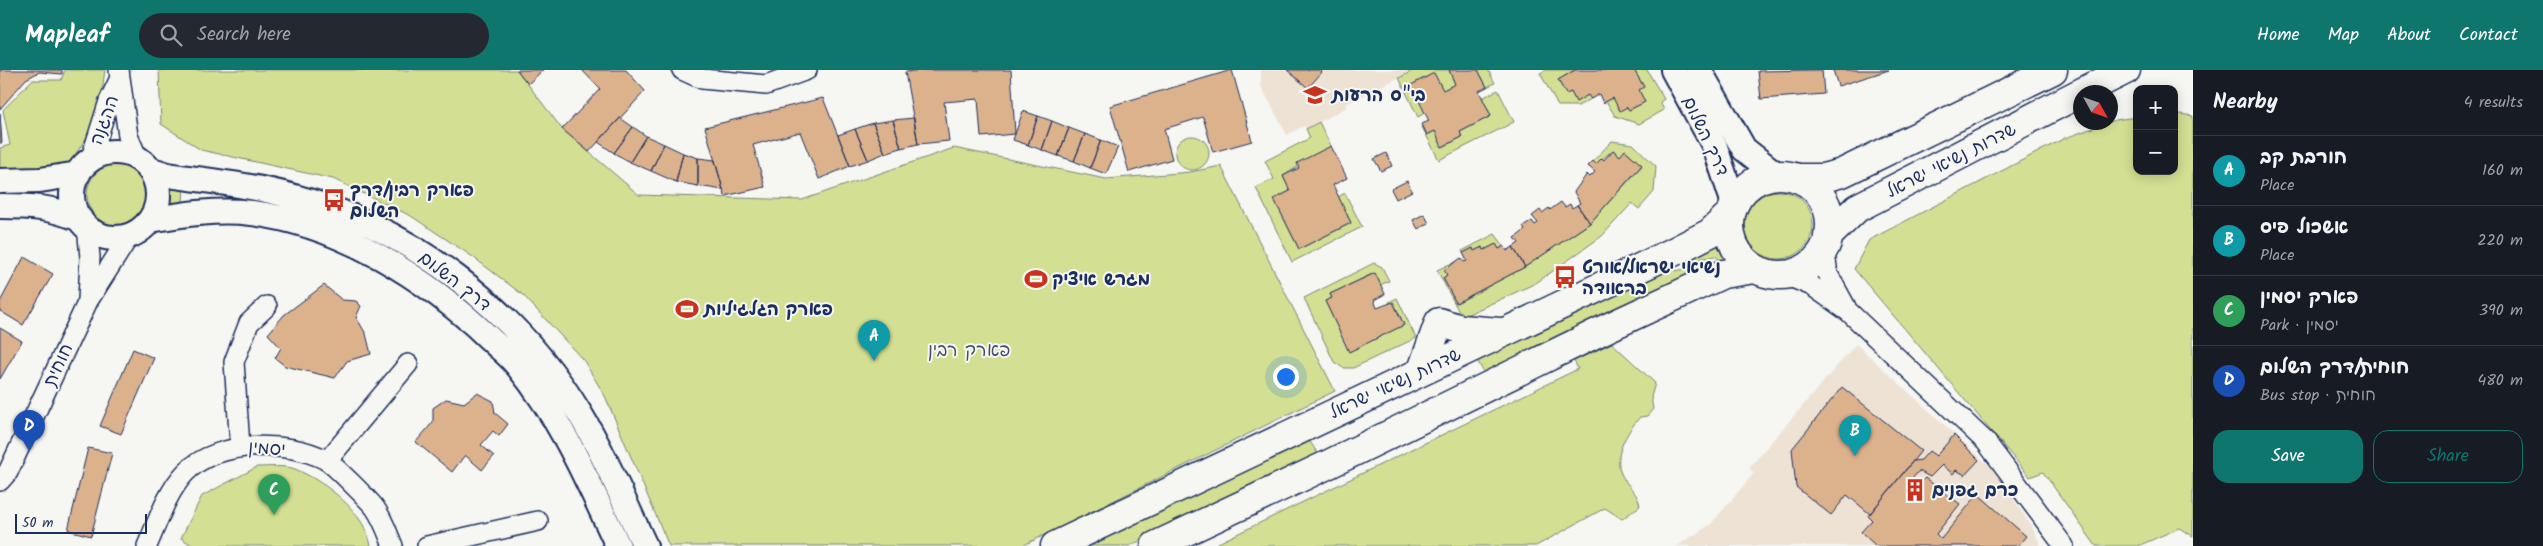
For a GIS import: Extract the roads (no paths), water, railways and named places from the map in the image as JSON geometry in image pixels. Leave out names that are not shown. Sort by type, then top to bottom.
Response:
[{"type":"main road","name":"שדרות נשיאי ישראל","points":[[1788,177],[1823,178],[1842,173],[2053,70]]},
{"type":"main road","name":"שדרות נשיאי ישראל","points":[[2097,85],[2126,70]]},
{"type":"main road","name":"שדרות נשיאי ישראל","points":[[1826,242],[1857,208],[2073,97]]},
{"type":"main road","points":[[1788,177],[1812,186],[1825,203],[1830,223],[1826,242],[1806,268],[1785,275],[1774,275],[1755,268],[1744,261],[1732,242],[1730,232],[1733,209],[1746,188],[1756,180],[1788,177]]},
{"type":"main road","name":"שדרות נשיאי ישראל","points":[[1055,546],[1693,242],[1710,233],[1733,209]]},
{"type":"main road","points":[[1155,546],[1326,466],[1616,324],[1723,274],[1755,268]]},
{"type":"main road","points":[[1422,370],[1439,322],[1461,329],[1504,332]]},
{"type":"street","points":[[682,70],[702,79],[766,85],[807,70]]},
{"type":"street","name":"דרך השלום","points":[[1673,70],[1715,147],[1733,209]]},
{"type":"street","name":"דרך השלום","points":[[1699,70],[1734,136],[1744,150],[1788,177]]},
{"type":"street","name":"ההגנה","points":[[119,75],[128,136],[144,164]]},
{"type":"street","name":"ההגנה","points":[[84,167],[119,75]]},
{"type":"street","points":[[0,206],[38,206],[56,210],[107,237],[130,235],[141,229],[150,220],[156,208],[158,194],[156,181],[144,164],[114,152],[98,156],[84,167],[73,185],[72,197],[83,223]]},
{"type":"street","name":"דרך השלום","points":[[144,164],[168,175],[292,196],[336,210],[409,245],[452,274],[504,319],[536,351],[580,414],[646,546]]},
{"type":"street","points":[[0,181],[40,180],[84,167]]},
{"type":"street","name":"דרך השלום","points":[[150,220],[190,213],[222,212],[277,217],[327,233],[354,245],[394,265],[435,292],[475,325],[516,364],[562,429],[618,546]]},
{"type":"street","name":"חוחית","points":[[83,223],[90,258],[88,301]]},
{"type":"street","name":"חוחית","points":[[0,481],[8,472],[88,301],[130,235]]},
{"type":"street","points":[[1826,242],[1828,274],[1849,312]]},
{"type":"street","points":[[1785,275],[1812,286],[1849,312],[1986,442],[2064,546]]},
{"type":"street","points":[[240,446],[234,362],[250,323],[267,306]]},
{"type":"street","points":[[327,461],[408,364]]},
{"type":"street","name":"יסמין","points":[[147,546],[168,497],[186,472],[206,457],[240,446],[293,450],[327,461],[375,508],[393,546]]},
{"type":"street","points":[[427,546],[538,521]]},
{"type":"place","name":"בי\"ס הרעות","points":[[1315,95]]},
{"type":"place","name":"פארק רבין/דרך השלום","points":[[334,200]]},
{"type":"place","name":"נשיאי ישראל/אורט בראודה","points":[[1565,277]]},
{"type":"place","name":"מגרש איציק","points":[[1036,279]]},
{"type":"place","name":"פארק הגלגיליות","points":[[687,309]]},
{"type":"place","name":"חורבת קב","points":[[874,361]]},
{"type":"place","name":"חוחית/דרך השלום","points":[[29,451]]},
{"type":"place","name":"אשכול פיס","points":[[1855,456]]},
{"type":"place","name":"כרם גפנים","points":[[1915,490]]},
{"type":"place","name":"פארק יסמין","points":[[274,515]]},
{"type":"park label","name":"פארק רבין","points":[[969,350]]}]
